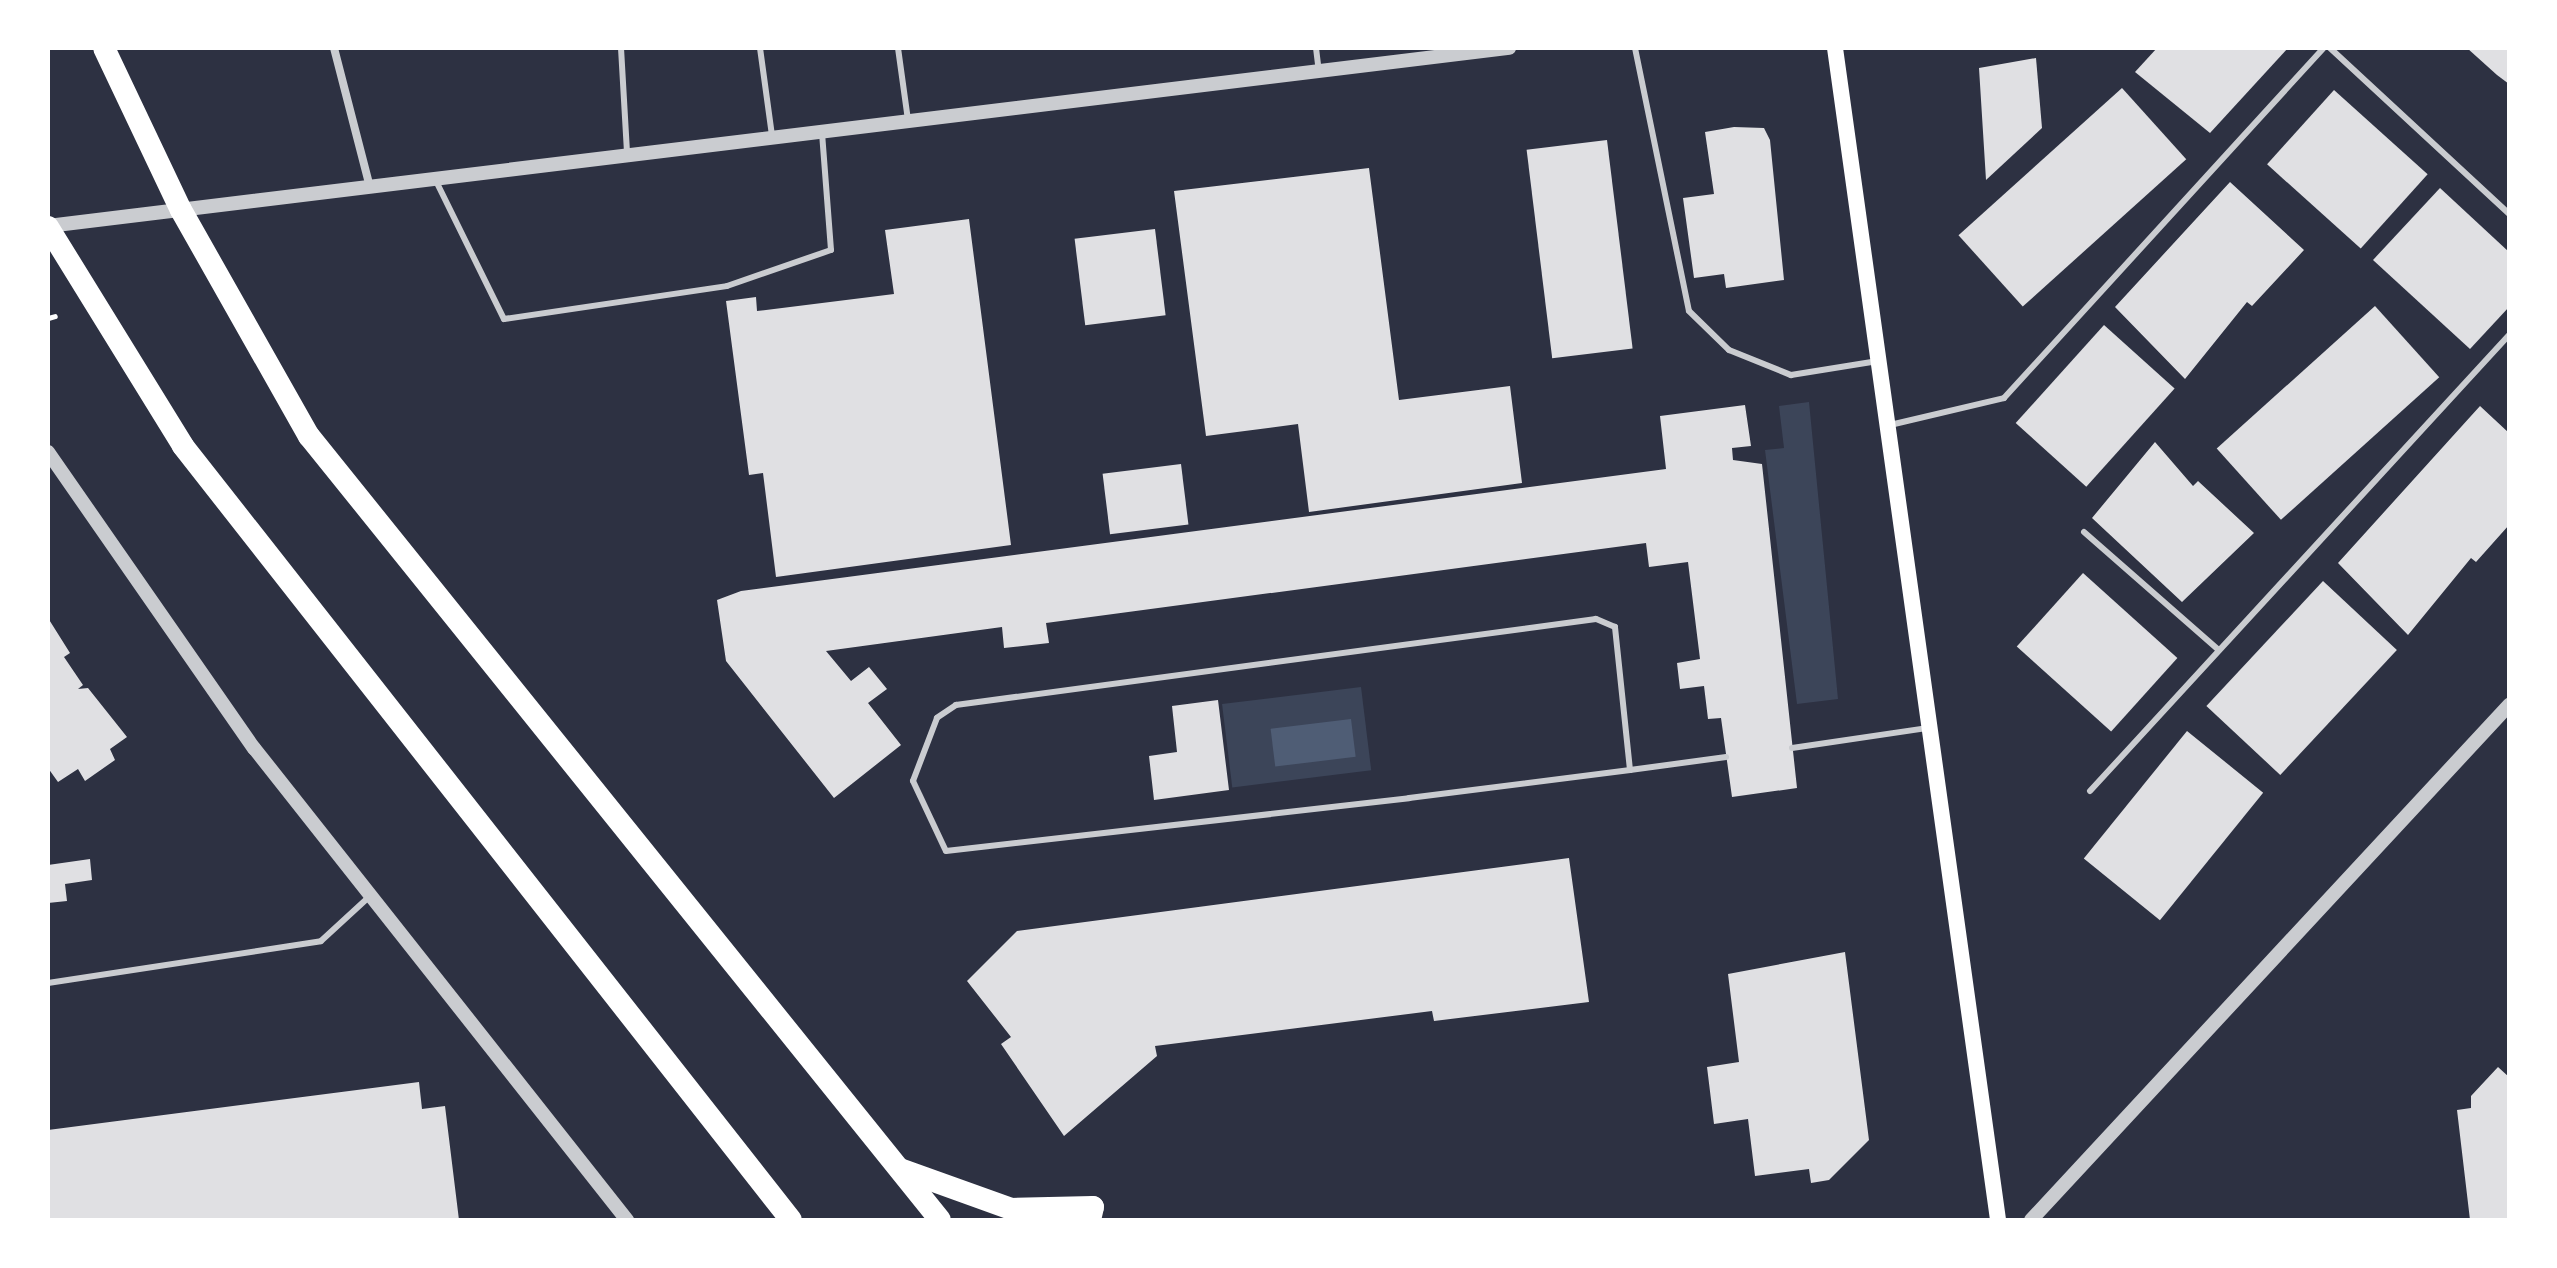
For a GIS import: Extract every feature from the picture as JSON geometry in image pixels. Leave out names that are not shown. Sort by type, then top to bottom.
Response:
[{"type":"highway","points":[[104,48],[181,210],[309,436],[940,1220]]},
{"type":"highway","points":[[48,227],[183,446],[791,1220]]},
{"type":"highway","points":[[899,1168],[1011,1209],[1093,1207],[1090,1220]]},
{"type":"main road","points":[[1835,48],[1882,360],[1998,1220]]},
{"type":"street","points":[[334,48],[370,187]]},
{"type":"street","points":[[48,227],[1509,48]]},
{"type":"street","points":[[48,452],[119,564],[371,895],[627,1220]]},
{"type":"street","points":[[2031,1220],[2509,705]]},
{"type":"lane","points":[[621,48],[627,156]]},
{"type":"lane","points":[[760,48],[772,138]]},
{"type":"lane","points":[[898,48],[908,121]]},
{"type":"lane","points":[[1316,48],[1319,71]]},
{"type":"lane","points":[[1635,48],[1689,311],[1729,350],[1791,375],[1882,360]]},
{"type":"lane","points":[[1890,425],[2004,398],[2327,48],[2509,214]]},
{"type":"lane","points":[[435,179],[504,319],[727,286],[831,250],[822,132]]},
{"type":"lane","points":[[2090,791],[2509,335]]},
{"type":"lane","points":[[2084,532],[2219,650]]},
{"type":"lane","points":[[1630,770],[1615,627],[1596,619],[956,705],[937,718],[913,781],[946,851],[1630,770],[1726,757]]},
{"type":"lane","points":[[1792,748],[1931,727]]},
{"type":"lane","points":[[48,983],[321,941],[371,895]]},
{"type":"shaded area","points":[[1809,402],[1838,699],[1797,704],[1765,450],[1784,448],[1779,406]]},
{"type":"shaded area","points":[[1361,687],[1371,770],[1232,787],[1222,704]]},
{"type":"shaded area","points":[[1351,719],[1356,757],[1275,767],[1271,729]]},
{"type":"building","points":[[2157,48],[2288,48],[2210,133],[2135,72]]},
{"type":"building","points":[[2467,48],[2509,48],[2509,84],[2497,75]]},
{"type":"building","points":[[2036,58],[2042,128],[1986,180],[1979,68]]},
{"type":"building","points":[[2122,88],[2186,159],[2023,307],[1959,235]]},
{"type":"building","points":[[2334,90],[2428,174],[2361,249],[2267,164]]},
{"type":"building","points":[[1734,127],[1764,128],[1770,140],[1784,280],[1726,288],[1724,274],[1694,278],[1683,198],[1714,194],[1705,132]]},
{"type":"building","points":[[1607,140],[1633,348],[1552,358],[1527,150]]},
{"type":"building","points":[[1369,168],[1399,400],[1510,386],[1522,483],[1309,512],[1298,424],[1206,436],[1174,191]]},
{"type":"building","points":[[2230,182],[2304,250],[2252,306],[2247,302],[2185,379],[2115,307]]},
{"type":"building","points":[[2440,188],[2509,252],[2509,307],[2470,349],[2373,260]]},
{"type":"building","points":[[969,219],[1011,545],[776,577],[763,473],[749,475],[726,301],[756,297],[757,311],[894,294],[885,230]]},
{"type":"building","points":[[1155,229],[1166,315],[1085,325],[1075,239]]},
{"type":"building","points":[[2375,306],[2439,377],[2281,520],[2217,449]]},
{"type":"building","points":[[2104,325],[2175,389],[2086,487],[2016,423]]},
{"type":"building","points":[[1745,405],[1751,446],[1732,448],[1733,460],[1762,464],[1797,788],[1732,797],[1721,718],[1708,719],[1704,686],[1680,689],[1677,663],[1700,659],[1688,562],[1649,567],[1646,543],[1046,623],[1049,643],[1004,648],[1002,627],[826,651],[851,681],[869,667],[887,689],[868,703],[901,745],[834,798],[726,661],[717,600],[741,591],[1666,469],[1660,416]]},
{"type":"building","points":[[2480,406],[2509,433],[2509,525],[2476,562],[2471,558],[2408,635],[2338,563]]},
{"type":"building","points":[[2155,442],[2193,486],[2198,481],[2254,533],[2182,602],[2092,518]]},
{"type":"building","points":[[1181,464],[1188,525],[1110,534],[1103,474]]},
{"type":"building","points":[[2083,573],[2177,658],[2111,732],[2017,647]]},
{"type":"building","points":[[2323,581],[2397,650],[2280,775],[2206,706]]},
{"type":"building","points":[[48,618],[70,653],[64,657],[83,685],[78,689],[88,688],[127,737],[110,749],[115,760],[85,781],[78,769],[58,782],[48,768]]},
{"type":"building","points":[[1218,700],[1229,790],[1154,800],[1149,756],[1177,752],[1172,706]]},
{"type":"building","points":[[2187,731],[2263,793],[2160,920],[2084,858]]},
{"type":"building","points":[[1569,858],[1589,1002],[1434,1021],[1432,1011],[1155,1046],[1157,1056],[1064,1136],[1001,1044],[1011,1037],[967,981],[1017,931]]},
{"type":"building","points":[[90,859],[92,880],[65,884],[67,901],[48,903],[48,865]]},
{"type":"building","points":[[1845,952],[1869,1140],[1829,1180],[1811,1183],[1809,1169],[1755,1176],[1748,1119],[1714,1124],[1707,1067],[1739,1062],[1728,974]]},
{"type":"building","points":[[2498,1067],[2509,1077],[2509,1220],[2470,1220],[2457,1110],[2471,1108],[2471,1096]]},
{"type":"building","points":[[419,1082],[422,1109],[445,1106],[459,1220],[48,1220],[48,1130]]}]
